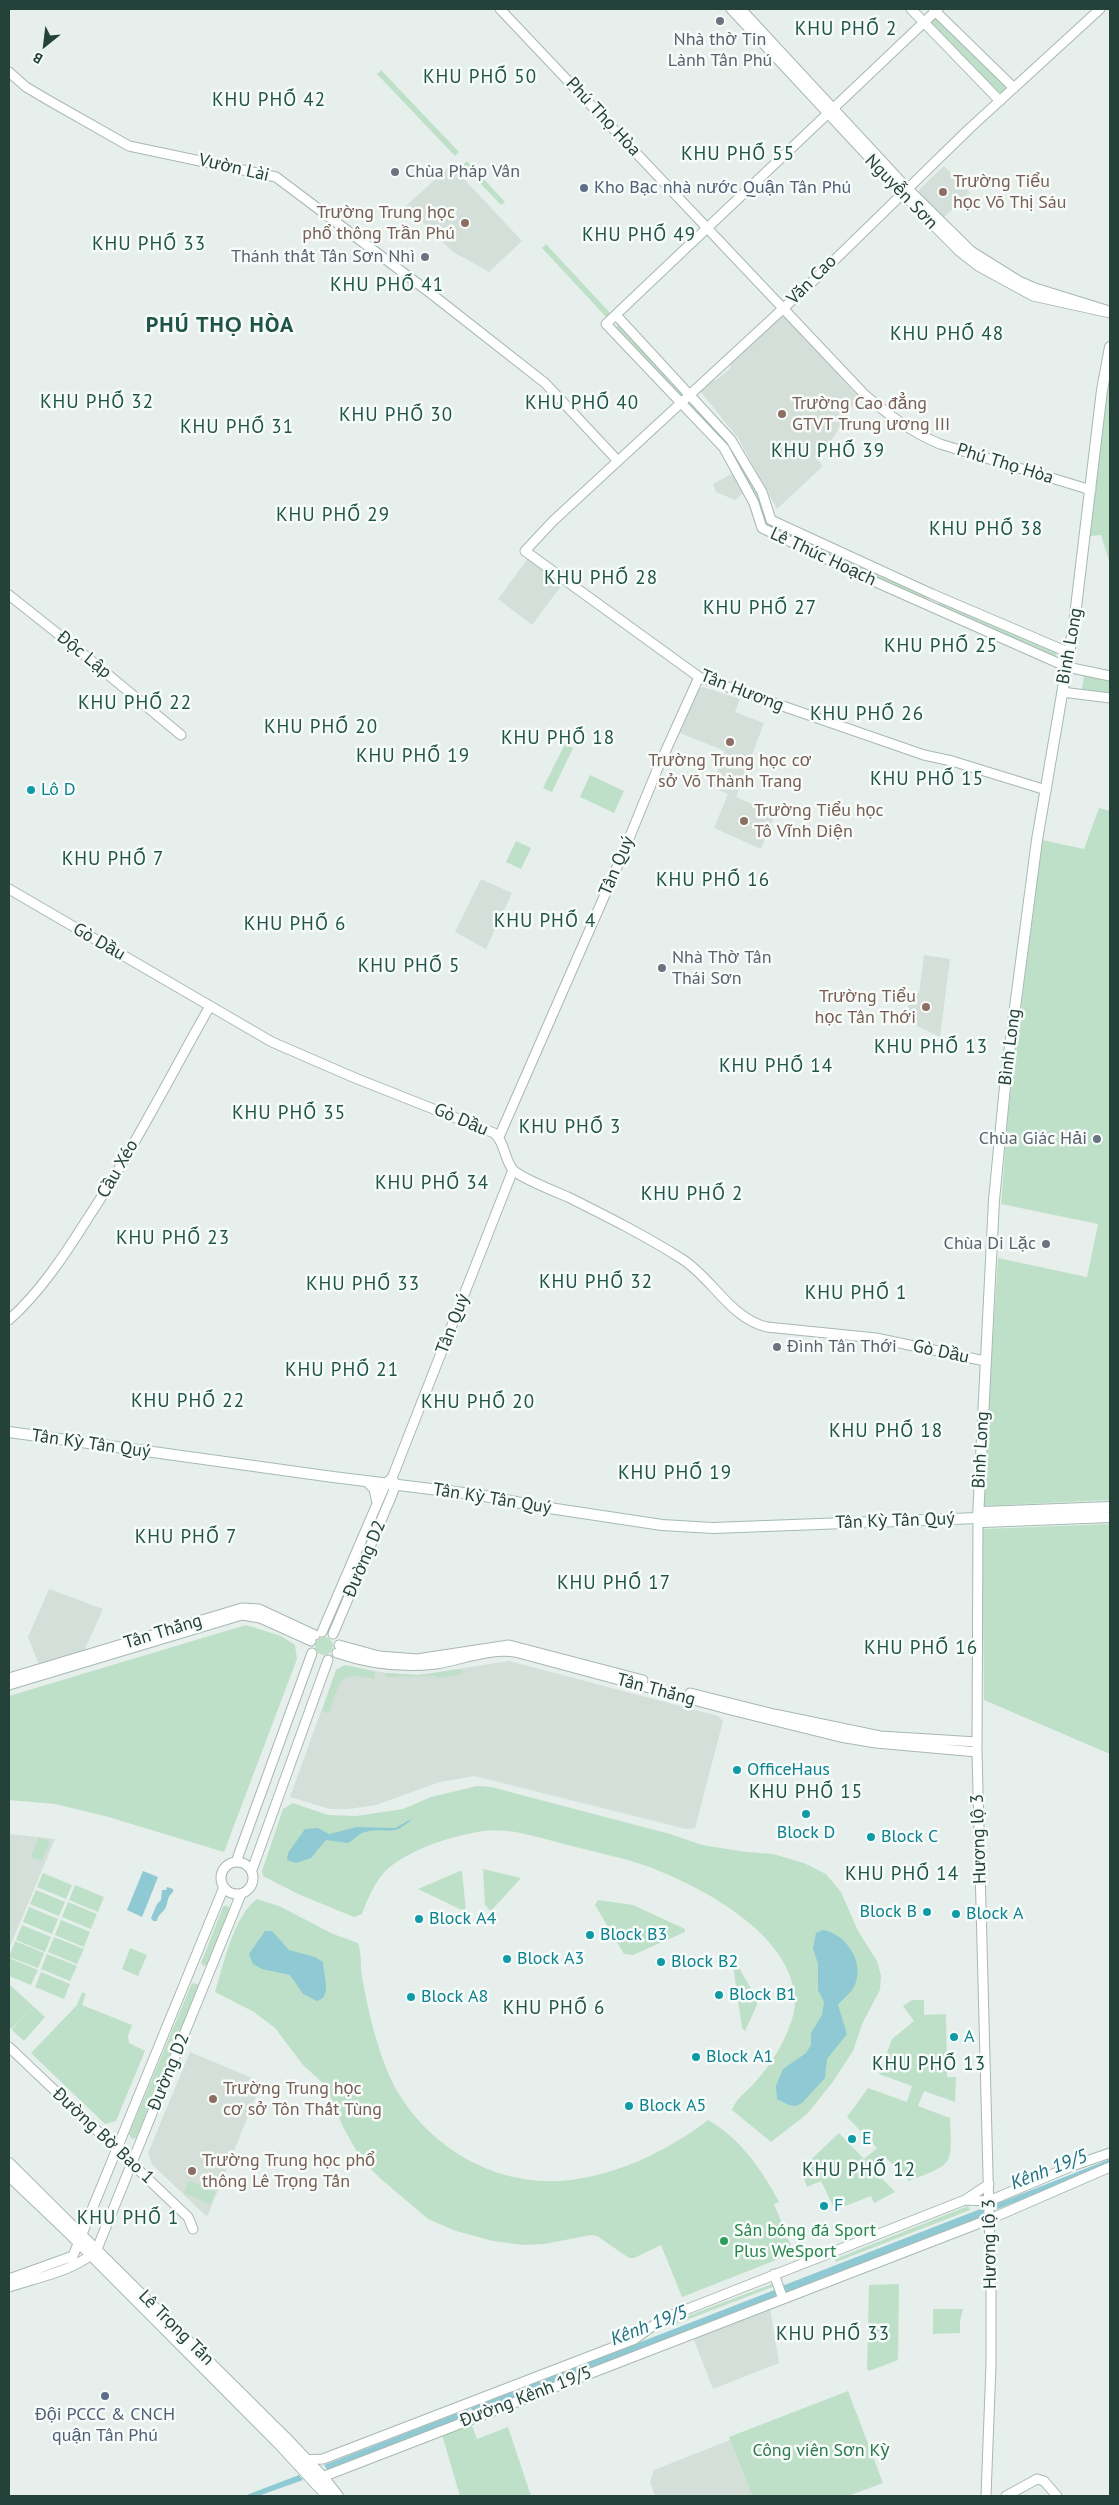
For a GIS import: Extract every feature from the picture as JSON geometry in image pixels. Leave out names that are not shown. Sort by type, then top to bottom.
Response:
[{"type":"main road","name":"Bình Long","points":[[978,1518],[984,1361],[994,1200],[1006,1076],[1046,790],[1070,653],[1102,390],[1110,347]]},
{"type":"main road","name":"Tân Kỳ Tân Quý","points":[[9,1432],[367,1482],[391,1482],[662,1525],[713,1528],[978,1518],[983,1522],[1110,1517]]},
{"type":"main road","name":"Tân Kỳ Tân Quý","points":[[978,1518],[983,1512],[1110,1507]]},
{"type":"main road","name":"Lê Trọng Tấn","points":[[9,2163],[295,2460],[319,2478],[338,2496]]},
{"type":"main road","name":"Lê Trọng Tấn","points":[[9,2176],[81,2239]]},
{"type":"main road","name":"Lê Trọng Tấn","points":[[195,2354],[307,2460],[319,2478],[327,2496]]},
{"type":"street","name":"Phú Thọ Hòa","points":[[500,9],[865,395],[918,435],[940,444],[1091,490]]},
{"type":"street","name":"Nguyễn Sơn","points":[[731,9],[826,113],[958,244],[1018,281],[1110,312]]},
{"type":"street","name":"Nguyễn Sơn","points":[[741,9],[834,106],[905,190]]},
{"type":"street","points":[[912,9],[1000,101]]},
{"type":"street","name":"Văn Cao","points":[[525,551],[618,461],[783,308],[905,190],[1100,9]]},
{"type":"street","points":[[616,315],[935,10],[1014,88]]},
{"type":"street","name":"Vườn Lài","points":[[9,72],[41,96],[129,146],[276,177],[430,292],[545,383],[618,461]]},
{"type":"street","name":"Lê Thúc Hoạch","points":[[1070,653],[771,520],[762,492],[731,440],[616,315],[606,324],[724,448],[754,503],[762,528],[862,576],[1067,668],[1110,676]]},
{"type":"street","name":"Tân Hương","points":[[525,551],[699,677],[885,742],[1046,790]]},
{"type":"street","name":"Độc Lập","points":[[9,595],[82,652],[181,735]]},
{"type":"street","name":"Tân Quý","points":[[499,1137],[699,677]]},
{"type":"street","points":[[1062,692],[1110,698]]},
{"type":"street","name":"Gò Dầu","points":[[9,889],[272,1042],[355,1078],[473,1123],[499,1137],[514,1170],[591,1209],[682,1259],[700,1272],[739,1313],[755,1324],[767,1328],[876,1338],[984,1361]]},
{"type":"street","name":"Cầu Xéo","points":[[9,1320],[32,1296],[62,1259],[119,1171],[210,1006]]},
{"type":"street","name":"Tân Quý","points":[[391,1482],[514,1170]]},
{"type":"street","points":[[367,1482],[374,1489],[377,1504]]},
{"type":"street","name":"Đường D2","points":[[333,1634],[391,1497],[391,1482]]},
{"type":"street","name":"Đường D2","points":[[316,1636],[377,1504],[391,1482]]},
{"type":"street","points":[[391,1497],[410,1486]]},
{"type":"street","name":"Bình Long","points":[[977,1747],[978,1518]]},
{"type":"street","name":"Tân Thắng","points":[[9,1678],[242,1608],[259,1609],[316,1636]]},
{"type":"street","name":"Tân Thắng","points":[[9,1685],[242,1615],[260,1618],[316,1636]]},
{"type":"street","points":[[333,1634],[338,1649],[328,1660],[252,1870],[253,1884],[248,1891],[242,1894],[231,1894],[224,1887],[221,1879],[223,1870],[236,1862],[312,1653],[316,1636],[333,1634]]},
{"type":"street","name":"Tân Thắng","points":[[338,1649],[364,1661],[401,1665],[436,1664],[501,1651],[515,1652],[876,1743],[977,1747]]},
{"type":"street","points":[[312,1653],[319,1660],[328,1660]]},
{"type":"street","name":"Hương lộ 3","points":[[977,1747],[990,2210],[991,2364],[986,2496]]},
{"type":"street","points":[[236,1862],[245,1864],[252,1870]]},
{"type":"street","name":"Đường D2","points":[[81,2239],[224,1887]]},
{"type":"street","name":"Đường D2","points":[[94,2252],[242,1894]]},
{"type":"street","name":"Đường Bờ Bao 1","points":[[9,2047],[188,2217],[193,2229]]},
{"type":"street","points":[[990,2210],[1110,2153]]},
{"type":"street","points":[[990,2210],[1110,2167]]},
{"type":"street","name":"Đường Kênh 19/5","points":[[319,2478],[635,2339],[662,2319],[964,2200],[988,2184]]},
{"type":"street","name":"Đường Kênh 19/5","points":[[964,2200],[990,2210]]},
{"type":"street","name":"Đường Kênh 19/5","points":[[295,2460],[323,2459],[470,2411],[782,2293],[990,2210]]},
{"type":"street","points":[[9,2279],[72,2259],[81,2239]]},
{"type":"street","points":[[9,2287],[76,2264],[94,2252]]},
{"type":"street","points":[[774,2274],[782,2293]]},
{"type":"street","points":[[1006,2496],[1038,2479],[1044,2481],[1057,2496]]},
{"type":"shaded area","name":"Trường Trung học phổ thông Trần Phú","points":[[451,165],[522,241],[489,272],[453,252],[406,206]]},
{"type":"shaded area","name":"Trường Tiểu học Võ Thị Sáu","points":[[944,166],[970,193],[943,218],[917,192]]},
{"type":"shaded area","name":"Trường Cao đẳng GTVT Trung ương III","points":[[783,313],[858,397],[830,443],[815,456],[823,466],[777,509],[738,438],[700,391],[711,379],[716,380],[730,369],[731,362]]},
{"type":"shaded area","points":[[735,472],[745,491],[735,500],[716,492],[713,484]]},
{"type":"shaded area","points":[[529,557],[564,582],[532,625],[498,599]]},
{"type":"shaded area","name":"Trường Trung học cơ sở Võ Thành Trang","points":[[703,687],[740,699],[735,712],[764,723],[736,797],[775,814],[761,849],[714,828],[728,794],[712,787],[725,751],[680,733],[699,689]]},
{"type":"shaded area","points":[[481,879],[512,893],[486,949],[455,932]]},
{"type":"shaded area","name":"Trường Tiểu học Tân Thới","points":[[924,955],[950,959],[940,1037],[907,1021],[910,993],[919,993]]},
{"type":"shaded area","points":[[49,1589],[103,1609],[84,1651],[39,1665],[28,1637]]},
{"type":"shaded area","points":[[509,1661],[718,1716],[723,1721],[695,1828],[686,1829],[474,1776],[440,1782],[376,1805],[348,1809],[330,1809],[290,1797],[336,1670],[345,1665],[386,1673],[419,1675]]},
{"type":"shaded area","points":[[9,1834],[55,1839],[9,1949]]},
{"type":"shaded area","points":[[190,2052],[262,2082],[207,2217],[152,2164],[148,2153]]},
{"type":"shaded area","points":[[770,2308],[779,2363],[713,2389],[694,2340],[697,2335]]},
{"type":"shaded area","points":[[730,2440],[752,2496],[655,2496],[650,2483],[654,2470]]},
{"type":"green space","points":[[937,15],[1007,89],[1000,95],[930,21]]},
{"type":"green space","points":[[381,70],[459,152],[455,156],[377,74]]},
{"type":"green space","points":[[467,161],[505,202],[501,205],[463,165]]},
{"type":"green space","points":[[546,244],[611,314],[607,318],[542,248]]},
{"type":"green space","points":[[620,323],[686,395],[683,398],[616,327]]},
{"type":"green space","points":[[1110,371],[1110,564],[1101,535],[1090,536]]},
{"type":"green space","points":[[694,402],[730,443],[761,498],[757,500],[728,446],[690,405]]},
{"type":"green space","points":[[768,523],[929,596],[926,601],[766,528]]},
{"type":"green space","points":[[940,601],[1057,652],[1056,657],[937,606]]},
{"type":"green space","points":[[1084,675],[1110,679],[1110,693],[1082,689]]},
{"type":"green space","points":[[565,744],[573,748],[552,792],[543,788]]},
{"type":"green space","points":[[590,775],[624,791],[614,813],[580,797]]},
{"type":"green space","points":[[1099,808],[1110,811],[1110,1500],[982,1506],[998,1258],[1087,1277],[1098,1224],[1001,1204],[1008,1113],[1042,840],[1084,849]]},
{"type":"green space","points":[[516,841],[531,848],[521,869],[506,862]]},
{"type":"green space","points":[[1110,1524],[1110,1754],[984,1700],[982,1529]]},
{"type":"green space","points":[[246,1625],[281,1636],[295,1645],[297,1659],[224,1852],[105,1816],[55,1804],[9,1800],[9,1696]]},
{"type":"green space","points":[[324,1637],[332,1642],[333,1646],[328,1654],[324,1655],[316,1650],[315,1646],[320,1638]]},
{"type":"green space","points":[[345,1665],[375,1672],[374,1679],[346,1677],[338,1686],[329,1713],[322,1711],[336,1670]]},
{"type":"green space","points":[[461,1669],[462,1674],[437,1678],[436,1676],[385,1677],[386,1673],[419,1675]]},
{"type":"green space","points":[[477,1786],[491,1787],[670,1834],[702,1845],[773,1854],[804,1863],[826,1874],[841,1892],[858,1931],[877,1961],[881,1976],[880,1990],[863,2022],[853,2051],[832,2083],[807,2114],[771,2142],[732,2110],[739,2098],[763,2073],[787,2033],[795,2001],[790,1977],[779,1955],[763,1935],[720,1902],[673,1877],[622,1858],[528,1834],[494,1830],[447,1839],[401,1859],[381,1876],[370,1894],[362,1914],[354,1917],[298,1894],[263,1876],[262,1871],[283,1809],[293,1803],[328,1815],[356,1816],[403,1809],[431,1797]]},
{"type":"green space","points":[[39,1837],[50,1842],[42,1861],[31,1857]]},
{"type":"green space","points":[[483,1869],[521,1878],[491,1911],[485,1905]]},
{"type":"green space","points":[[462,1871],[466,1912],[418,1889]]},
{"type":"green space","points":[[43,1873],[72,1885],[66,1899],[37,1887]]},
{"type":"green space","points":[[75,1885],[104,1897],[98,1912],[69,1900]]},
{"type":"green space","points":[[36,1890],[65,1902],[59,1916],[30,1904]]},
{"type":"green space","points":[[257,1899],[279,1906],[333,1934],[358,1943],[362,1977],[370,2015],[376,2040],[389,2075],[402,2098],[418,2120],[458,2154],[482,2166],[507,2175],[532,2180],[559,2181],[579,2179],[618,2169],[657,2153],[708,2120],[740,2145],[766,2178],[779,2202],[774,2204],[794,2253],[682,2297],[661,2245],[634,2258],[629,2258],[597,2236],[591,2235],[544,2244],[523,2245],[493,2241],[456,2231],[428,2219],[381,2179],[361,2159],[343,2127],[326,2086],[303,2065],[275,2028],[254,2012],[215,1992],[230,1942],[242,1917]]},
{"type":"green space","points":[[598,1900],[633,1905],[685,1929],[685,1932],[633,1955],[624,1954],[595,1905]]},
{"type":"green space","points":[[68,1902],[97,1914],[91,1929],[62,1917]]},
{"type":"green space","points":[[226,1905],[230,1909],[207,1965],[203,1966],[201,1963],[223,1907]]},
{"type":"green space","points":[[29,1907],[58,1919],[52,1934],[23,1922]]},
{"type":"green space","points":[[61,1920],[90,1932],[84,1947],[55,1935]]},
{"type":"green space","points":[[22,1925],[51,1937],[45,1952],[16,1940]]},
{"type":"green space","points":[[54,1937],[84,1949],[77,1964],[48,1952]]},
{"type":"green space","points":[[15,1941],[44,1953],[38,1968],[9,1957]]},
{"type":"green space","points":[[130,1948],[147,1955],[138,1976],[122,1969]]},
{"type":"green space","points":[[47,1954],[77,1966],[70,1981],[41,1969]]},
{"type":"green space","points":[[9,1958],[38,1970],[31,1985],[9,1976]]},
{"type":"green space","points":[[735,1961],[757,1999],[757,2005],[745,2031],[742,2028],[733,1965]]},
{"type":"green space","points":[[41,1972],[70,1984],[64,1999],[35,1987]]},
{"type":"green space","points":[[192,1983],[198,1984],[198,1988],[136,2138],[132,2139],[129,2134]]},
{"type":"green space","points":[[9,1984],[33,2006],[12,2029],[9,2027]]},
{"type":"green space","points":[[82,1992],[86,1994],[82,2005],[132,2025],[128,2036],[129,2043],[145,2051],[116,2121],[105,2124],[31,2053],[77,2005]]},
{"type":"green space","points":[[912,2000],[924,2000],[924,2015],[946,2014],[947,2077],[956,2077],[955,2102],[924,2091],[918,2106],[950,2118],[950,2155],[942,2166],[909,2181],[884,2156],[872,2168],[895,2192],[874,2203],[871,2196],[835,2210],[821,2181],[807,2187],[801,2169],[839,2133],[864,2159],[877,2148],[847,2117],[868,2088],[907,2102],[912,2086],[879,2074],[892,2039],[914,2021],[903,2006]]},
{"type":"green space","points":[[33,2006],[45,2017],[24,2041],[12,2030]]},
{"type":"green space","points":[[189,2181],[216,2192],[210,2204],[184,2193]]},
{"type":"green space","points":[[968,2206],[970,2210],[836,2262],[835,2259]]},
{"type":"green space","points":[[772,2284],[775,2286],[671,2326],[669,2323]]},
{"type":"green space","points":[[899,2284],[898,2360],[869,2371],[867,2369],[869,2285]]},
{"type":"green space","points":[[933,2309],[963,2309],[960,2333],[933,2334]]},
{"type":"green space","name":"Công viên Sơn Kỳ","points":[[848,2391],[883,2483],[848,2496],[752,2496],[729,2437]]},
{"type":"green space","points":[[471,2423],[477,2439],[508,2427],[531,2496],[460,2496],[442,2435]]},
{"type":"water","points":[[413,1818],[394,1830],[365,1832],[348,1843],[326,1840],[311,1858],[296,1863],[287,1860],[288,1853],[305,1829],[318,1828],[329,1834],[357,1827],[395,1828]]},
{"type":"water","points":[[143,1871],[158,1877],[142,1917],[127,1910]]},
{"type":"water","points":[[167,1887],[173,1889],[173,1892],[157,1921],[153,1921],[151,1918],[157,1904],[161,1900],[162,1890],[166,1890]]},
{"type":"water","points":[[823,1930],[840,1937],[852,1951],[856,1960],[858,1969],[854,1987],[838,2005],[847,2034],[827,2059],[825,2078],[802,2103],[796,2106],[789,2105],[777,2099],[776,2086],[783,2069],[806,2053],[811,2045],[811,2033],[822,2015],[824,2002],[818,1990],[818,1964],[813,1948],[816,1933]]},
{"type":"water","points":[[265,1931],[272,1931],[289,1950],[315,1957],[323,1962],[326,1990],[322,1999],[317,2001],[303,1994],[290,1975],[262,1969],[253,1964],[249,1954]]},
{"type":"water","points":[[983,2208],[986,2215],[785,2293],[782,2286]]},
{"type":"water","points":[[777,2289],[779,2295],[473,2414],[471,2408]]},
{"type":"water","points":[[468,2409],[470,2415],[328,2471],[324,2465]]},
{"type":"water","points":[[299,2475],[303,2480],[258,2496],[244,2496]]},
{"type":"waterway","name":"Kênh 19/5","points":[[998,2206],[1110,2162]]},
{"type":"place","name":"Nhà thờ Tin Lành Tân Phú","points":[[720,21]]},
{"type":"place","name":"Chùa Pháp Vân","points":[[395,172]]},
{"type":"place","name":"Kho Bạc nhà nước Quận Tân Phú","points":[[584,188]]},
{"type":"place","name":"Trường Tiểu học Võ Thị Sáu","points":[[943,192]]},
{"type":"place","name":"Trường Trung học phổ thông Trần Phú","points":[[465,223]]},
{"type":"place","name":"Thánh thất Tân Sơn Nhì","points":[[425,257]]},
{"type":"place","name":"Trường Cao đẳng GTVT Trung ương III","points":[[782,414]]},
{"type":"place","name":"Trường Trung học cơ sở Võ Thành Trang","points":[[730,742]]},
{"type":"place","name":"Lô D","points":[[31,790]]},
{"type":"place","name":"Trường Tiểu học Tô Vĩnh Diện","points":[[744,821]]},
{"type":"place","name":"Nhà Thờ Tân Thái Sơn","points":[[662,968]]},
{"type":"place","name":"Trường Tiểu học Tân Thới","points":[[926,1007]]},
{"type":"place","name":"Chùa Giác Hải","points":[[1097,1139]]},
{"type":"place","name":"Chùa Di Lặc","points":[[1046,1244]]},
{"type":"place","name":"Đình Tân Thới","points":[[777,1347]]},
{"type":"place","name":"OfficeHaus","points":[[737,1770]]},
{"type":"place","name":"Block D","points":[[806,1814]]},
{"type":"place","name":"Block C","points":[[871,1837]]},
{"type":"place","name":"Block B","points":[[927,1912]]},
{"type":"place","name":"Block A","points":[[956,1914]]},
{"type":"place","name":"Block A4","points":[[419,1919]]},
{"type":"place","name":"Block B3","points":[[590,1935]]},
{"type":"place","name":"Block A3","points":[[507,1959]]},
{"type":"place","name":"Block B2","points":[[661,1962]]},
{"type":"place","name":"Block B1","points":[[719,1995]]},
{"type":"place","name":"Block A8","points":[[411,1997]]},
{"type":"place","name":"A","points":[[954,2037]]},
{"type":"place","name":"Block A1","points":[[696,2057]]},
{"type":"place","name":"Trường Trung học cơ sở Tôn Thất Tùng","points":[[213,2099]]},
{"type":"place","name":"Block A5","points":[[629,2106]]},
{"type":"place","name":"E","points":[[852,2139]]},
{"type":"place","name":"Trường Trung học phổ thông Lê Trọng Tấn","points":[[192,2171]]},
{"type":"place","name":"F","points":[[824,2206]]},
{"type":"place","name":"Sân bóng đá Sport Plus WeSport","points":[[724,2241]]},
{"type":"place","name":"Đội PCCC & CNCH quận Tân Phú","points":[[105,2396]]},
{"type":"district","name":"KHU PHỐ 2","points":[[846,30]]},
{"type":"district","name":"KHU PHỐ 50","points":[[480,78]]},
{"type":"district","name":"KHU PHỐ 42","points":[[269,101]]},
{"type":"district","name":"KHU PHỐ 55","points":[[738,155]]},
{"type":"district","name":"KHU PHỐ 49","points":[[639,236]]},
{"type":"district","name":"KHU PHỐ 33","points":[[149,245]]},
{"type":"district","name":"KHU PHỐ 41","points":[[387,286]]},
{"type":"district","name":"PHÚ THỌ HÒA","points":[[220,326]]},
{"type":"district","name":"KHU PHỐ 48","points":[[947,335]]},
{"type":"district","name":"KHU PHỐ 32","points":[[97,403]]},
{"type":"district","name":"KHU PHỐ 40","points":[[582,404]]},
{"type":"district","name":"KHU PHỐ 30","points":[[396,416]]},
{"type":"district","name":"KHU PHỐ 31","points":[[237,428]]},
{"type":"district","name":"KHU PHỐ 39","points":[[828,452]]},
{"type":"district","name":"KHU PHỐ 29","points":[[333,516]]},
{"type":"district","name":"KHU PHỐ 38","points":[[986,530]]},
{"type":"district","name":"KHU PHỐ 28","points":[[601,579]]},
{"type":"district","name":"KHU PHỐ 27","points":[[760,609]]},
{"type":"district","name":"KHU PHỐ 25","points":[[941,647]]},
{"type":"district","name":"KHU PHỐ 22","points":[[135,704]]},
{"type":"district","name":"KHU PHỐ 26","points":[[867,715]]},
{"type":"district","name":"KHU PHỐ 20","points":[[321,728]]},
{"type":"district","name":"KHU PHỐ 18","points":[[558,739]]},
{"type":"district","name":"KHU PHỐ 19","points":[[413,757]]},
{"type":"district","name":"KHU PHỐ 15","points":[[927,780]]},
{"type":"district","name":"KHU PHỐ 7","points":[[113,860]]},
{"type":"district","name":"KHU PHỐ 16","points":[[713,881]]},
{"type":"district","name":"KHU PHỐ 4","points":[[545,922]]},
{"type":"district","name":"KHU PHỐ 6","points":[[295,925]]},
{"type":"district","name":"KHU PHỐ 5","points":[[409,967]]},
{"type":"district","name":"KHU PHỐ 13","points":[[931,1048]]},
{"type":"district","name":"KHU PHỐ 14","points":[[776,1067]]},
{"type":"district","name":"KHU PHỐ 35","points":[[289,1114]]},
{"type":"district","name":"KHU PHỐ 3","points":[[570,1128]]},
{"type":"district","name":"KHU PHỐ 34","points":[[432,1184]]},
{"type":"district","name":"KHU PHỐ 2","points":[[692,1195]]},
{"type":"district","name":"KHU PHỐ 23","points":[[173,1239]]},
{"type":"district","name":"KHU PHỐ 32","points":[[596,1283]]},
{"type":"district","name":"KHU PHỐ 33","points":[[363,1285]]},
{"type":"district","name":"KHU PHỐ 1","points":[[856,1294]]},
{"type":"district","name":"KHU PHỐ 21","points":[[342,1371]]},
{"type":"district","name":"KHU PHỐ 22","points":[[188,1402]]},
{"type":"district","name":"KHU PHỐ 20","points":[[478,1403]]},
{"type":"district","name":"KHU PHỐ 18","points":[[886,1432]]},
{"type":"district","name":"KHU PHỐ 19","points":[[675,1474]]},
{"type":"district","name":"KHU PHỐ 7","points":[[186,1538]]},
{"type":"district","name":"KHU PHỐ 17","points":[[614,1584]]},
{"type":"district","name":"KHU PHỐ 16","points":[[921,1649]]},
{"type":"district","name":"KHU PHỐ 15","points":[[806,1793]]},
{"type":"district","name":"KHU PHỐ 14","points":[[902,1875]]},
{"type":"district","name":"KHU PHỐ 6","points":[[554,2009]]},
{"type":"district","name":"KHU PHỐ 13","points":[[929,2065]]},
{"type":"district","name":"KHU PHỐ 12","points":[[859,2171]]},
{"type":"district","name":"KHU PHỐ 1","points":[[128,2219]]},
{"type":"district","name":"KHU PHỐ 33","points":[[833,2335]]}]
